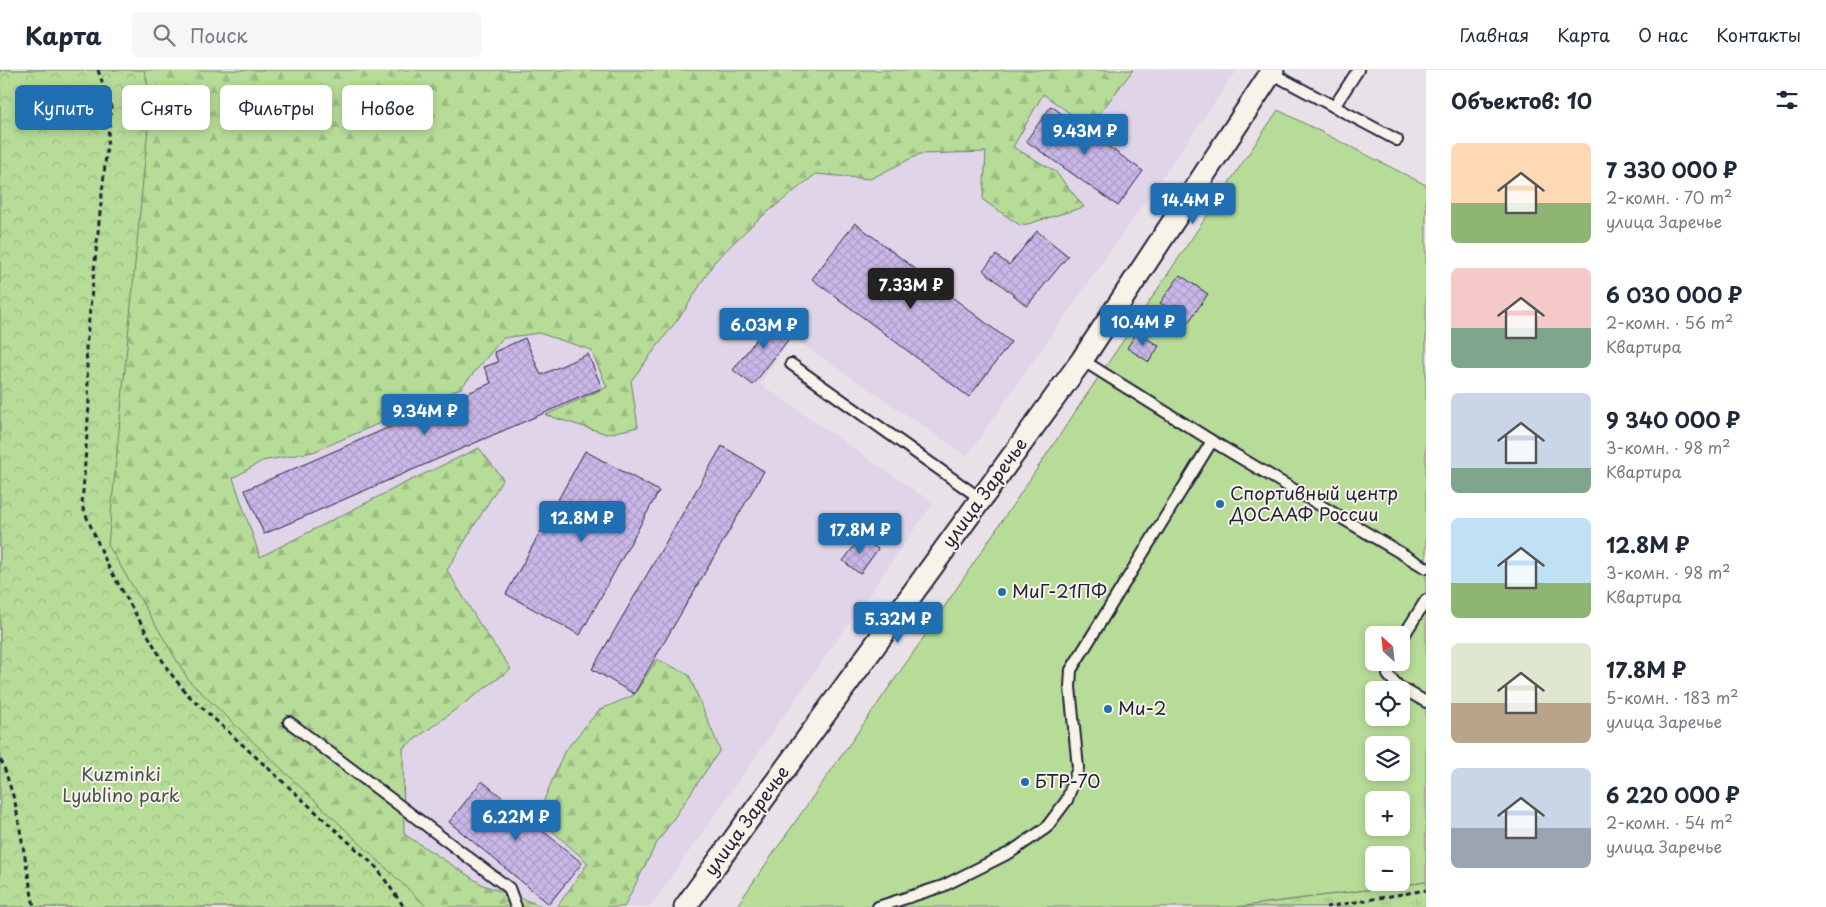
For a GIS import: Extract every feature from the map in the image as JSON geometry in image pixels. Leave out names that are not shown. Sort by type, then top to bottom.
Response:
[{"type":"street","name":"улица Заречье","points":[[685,907],[1082,360],[1272,72]]},
{"type":"lane","points":[[1334,107],[1358,70]]},
{"type":"lane","points":[[1272,72],[1397,140]]},
{"type":"lane","points":[[1082,360],[1426,568]]},
{"type":"lane","points":[[791,364],[981,499]]},
{"type":"lane","points":[[878,907],[943,886],[1011,852],[1046,828],[1067,800],[1078,768],[1070,687],[1072,670],[1212,440]]},
{"type":"lane","points":[[1410,626],[1426,600]]},
{"type":"lane","points":[[1388,671],[1388,675],[1398,686],[1426,702]]},
{"type":"lane","points":[[289,722],[509,888],[516,907]]},
{"type":"path","points":[[98,70],[112,107],[86,348],[89,405],[82,506],[108,566],[168,670],[186,693],[376,867],[404,907]]},
{"type":"path","points":[[0,760],[15,802],[34,907]]},
{"type":"path","points":[[1326,907],[1426,890]]},
{"type":"shaded area","points":[[144,70],[1237,70],[967,456],[792,337],[760,384],[933,503],[650,907],[427,907],[189,681],[148,130],[210,130],[210,85],[145,85]]},
{"type":"green space","points":[[0,70],[1133,70],[1089,127],[1043,94],[1013,147],[1055,171],[1084,207],[1021,226],[983,200],[986,152],[920,154],[870,179],[816,174],[755,222],[715,261],[684,311],[631,381],[638,427],[607,434],[546,415],[607,387],[591,350],[539,333],[503,338],[461,388],[313,452],[262,461],[233,478],[260,557],[401,485],[479,448],[503,479],[447,570],[479,623],[511,669],[403,748],[404,834],[483,885],[545,907],[0,907]]},
{"type":"green space","name":"Kuzminki Lyublino park","points":[[0,70],[144,70],[148,85],[122,85],[122,130],[148,130],[108,545],[189,681],[427,907],[0,907]]},
{"type":"green space","name":"Спортивный центр ДОСААФ России","points":[[1278,110],[1426,185],[1426,882],[1410,884],[1410,846],[1365,846],[1365,890],[1236,907],[736,907],[922,640]]},
{"type":"green space","points":[[657,659],[689,675],[720,750],[655,846],[624,907],[557,907],[588,863],[537,817],[564,752],[599,710],[634,695]]},
{"type":"green space","points":[[1426,882],[1426,907],[1236,907],[1365,890],[1410,891],[1410,884]]},
{"type":"building","points":[[1051,106],[1143,171],[1118,206],[1026,141]]},
{"type":"building","points":[[855,223],[1011,342],[969,397],[812,279]]},
{"type":"building","points":[[1037,231],[1068,256],[1027,306],[983,270],[996,255],[1009,265]]},
{"type":"building","points":[[1180,275],[1208,294],[1188,323],[1160,303]]},
{"type":"building","points":[[775,315],[795,331],[753,385],[733,370]]},
{"type":"building","points":[[1137,332],[1159,346],[1149,362],[1127,348]]},
{"type":"building","points":[[525,338],[541,375],[588,354],[602,388],[264,534],[245,490],[491,383],[484,367],[498,362],[494,352]]},
{"type":"building","points":[[722,446],[764,471],[634,694],[592,669]]},
{"type":"building","points":[[585,451],[659,491],[580,635],[506,594]]},
{"type":"building","points":[[861,537],[878,549],[860,574],[843,561]]},
{"type":"building","points":[[482,781],[582,863],[549,904],[449,822]]},
{"type":"place","name":"Спортивный центр ДОСААФ России","points":[[1220,504]]},
{"type":"place","name":"МиГ-21ПФ","points":[[1002,592]]},
{"type":"place","name":"Ми-2","points":[[1108,709]]},
{"type":"place","name":"БТР-70","points":[[1025,782]]}]
